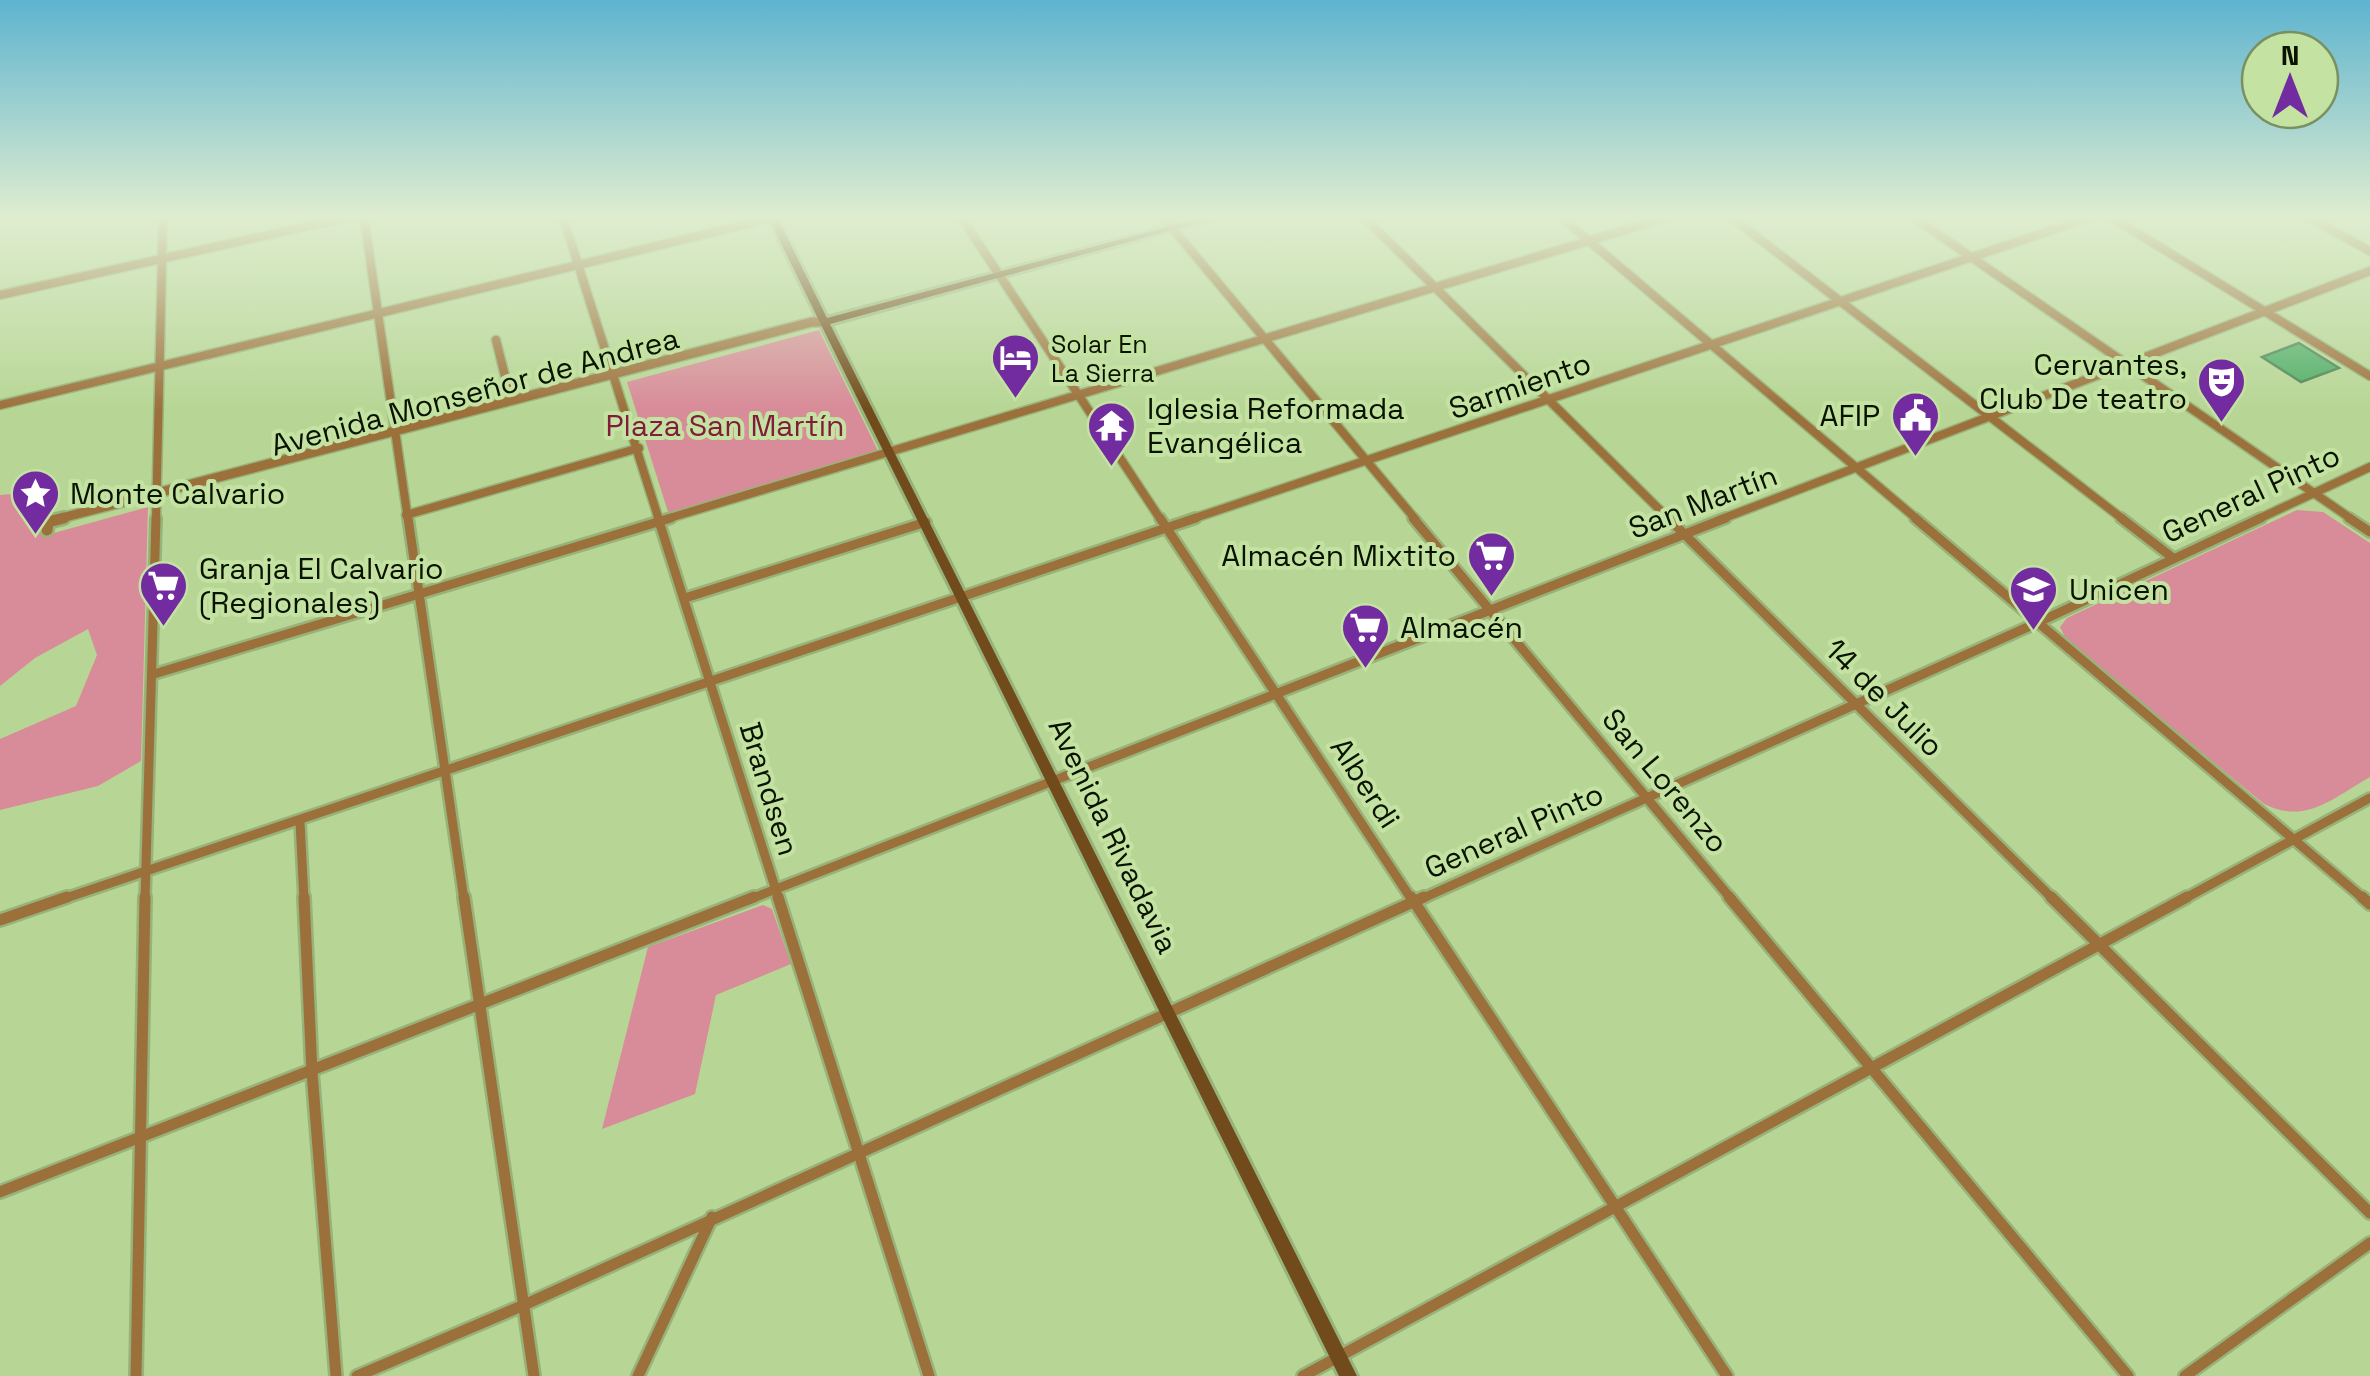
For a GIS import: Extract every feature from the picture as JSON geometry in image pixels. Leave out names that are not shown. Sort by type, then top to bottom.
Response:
[{"type":"main road","name":"Avenida Rivadavia","points":[[805,281],[1348,1376]]},
{"type":"main road","points":[[826,322],[980,281]]},
{"type":"street","points":[[0,295],[64,281]]},
{"type":"street","points":[[136,1376],[136,1140],[154,674],[161,281]]},
{"type":"street","points":[[373,281],[534,1376]]},
{"type":"street","points":[[0,405],[510,281]]},
{"type":"street","name":"Brandsen","points":[[583,281],[929,1376]]},
{"type":"street","name":"Alberdi","points":[[1003,281],[1727,1376]]},
{"type":"street","name":"San Lorenzo","points":[[1216,281],[2128,1376]]},
{"type":"street","name":"14 de Julio","points":[[1427,281],[2370,1213]]},
{"type":"street","points":[[154,674],[1456,281]]},
{"type":"street","points":[[1637,281],[2370,904]]},
{"type":"street","points":[[1814,281],[2173,558]]},
{"type":"street","name":"Sarmiento","points":[[0,920],[144,875],[1903,281]]},
{"type":"street","points":[[2006,281],[2370,532]]},
{"type":"street","points":[[2215,281],[2370,376]]},
{"type":"street","name":"San Martín","points":[[1054,778],[2343,281]]},
{"type":"street","name":"Avenida Monseñor de Andrea","points":[[157,498],[48,522],[47,530],[826,322]]},
{"type":"street","points":[[496,340],[511,400]]},
{"type":"street","name":"Avenida Monseñor de Andrea","points":[[394,435],[511,400],[615,377]]},
{"type":"street","points":[[406,516],[639,448]]},
{"type":"street","name":"General Pinto","points":[[357,1376],[1648,799],[2370,467]]},
{"type":"street","points":[[685,598],[926,522]]},
{"type":"street","points":[[0,1192],[775,891],[1054,778]]},
{"type":"street","points":[[1303,1376],[2370,798]]},
{"type":"street","points":[[300,822],[312,1072],[336,1376]]},
{"type":"street","points":[[638,1376],[712,1217]]},
{"type":"street","points":[[2185,1376],[2370,1243]]},
{"type":"green space","name":"Plaza San Martín","points":[[819,330],[878,451],[669,515],[627,382]]},
{"type":"green space","points":[[34,492],[48,514],[43,536],[148,507],[141,761],[98,786],[0,810],[0,739],[76,706],[97,655],[88,629],[35,658],[0,686],[0,495]]},
{"type":"green space","points":[[2297,510],[2323,512],[2370,543],[2370,777],[2319,806],[2293,812],[2264,804],[2067,641],[2060,627],[2067,618]]},
{"type":"green space","points":[[763,905],[772,909],[791,964],[716,995],[695,1094],[602,1129],[648,947]]},
{"type":"building","points":[[2299,343],[2339,368],[2301,382],[2262,357]]},
{"type":"place","name":"Solar En La Sierra","points":[[1016,400]]},
{"type":"place","name":"Cervantes, Club De teatro","points":[[2222,424]]},
{"type":"place","name":"AFIP","points":[[1915,458]]},
{"type":"place","name":"Iglesia Reformada Evangélica","points":[[1112,468]]},
{"type":"place","name":"Monte Calvario","points":[[35,536]]},
{"type":"place","name":"Almacén Mixtito","points":[[1491,598]]},
{"type":"place","name":"Granja El Calvario (Regionales)","points":[[164,628]]},
{"type":"place","name":"Unicen","points":[[2034,632]]},
{"type":"place","name":"Almacén","points":[[1365,670]]}]
